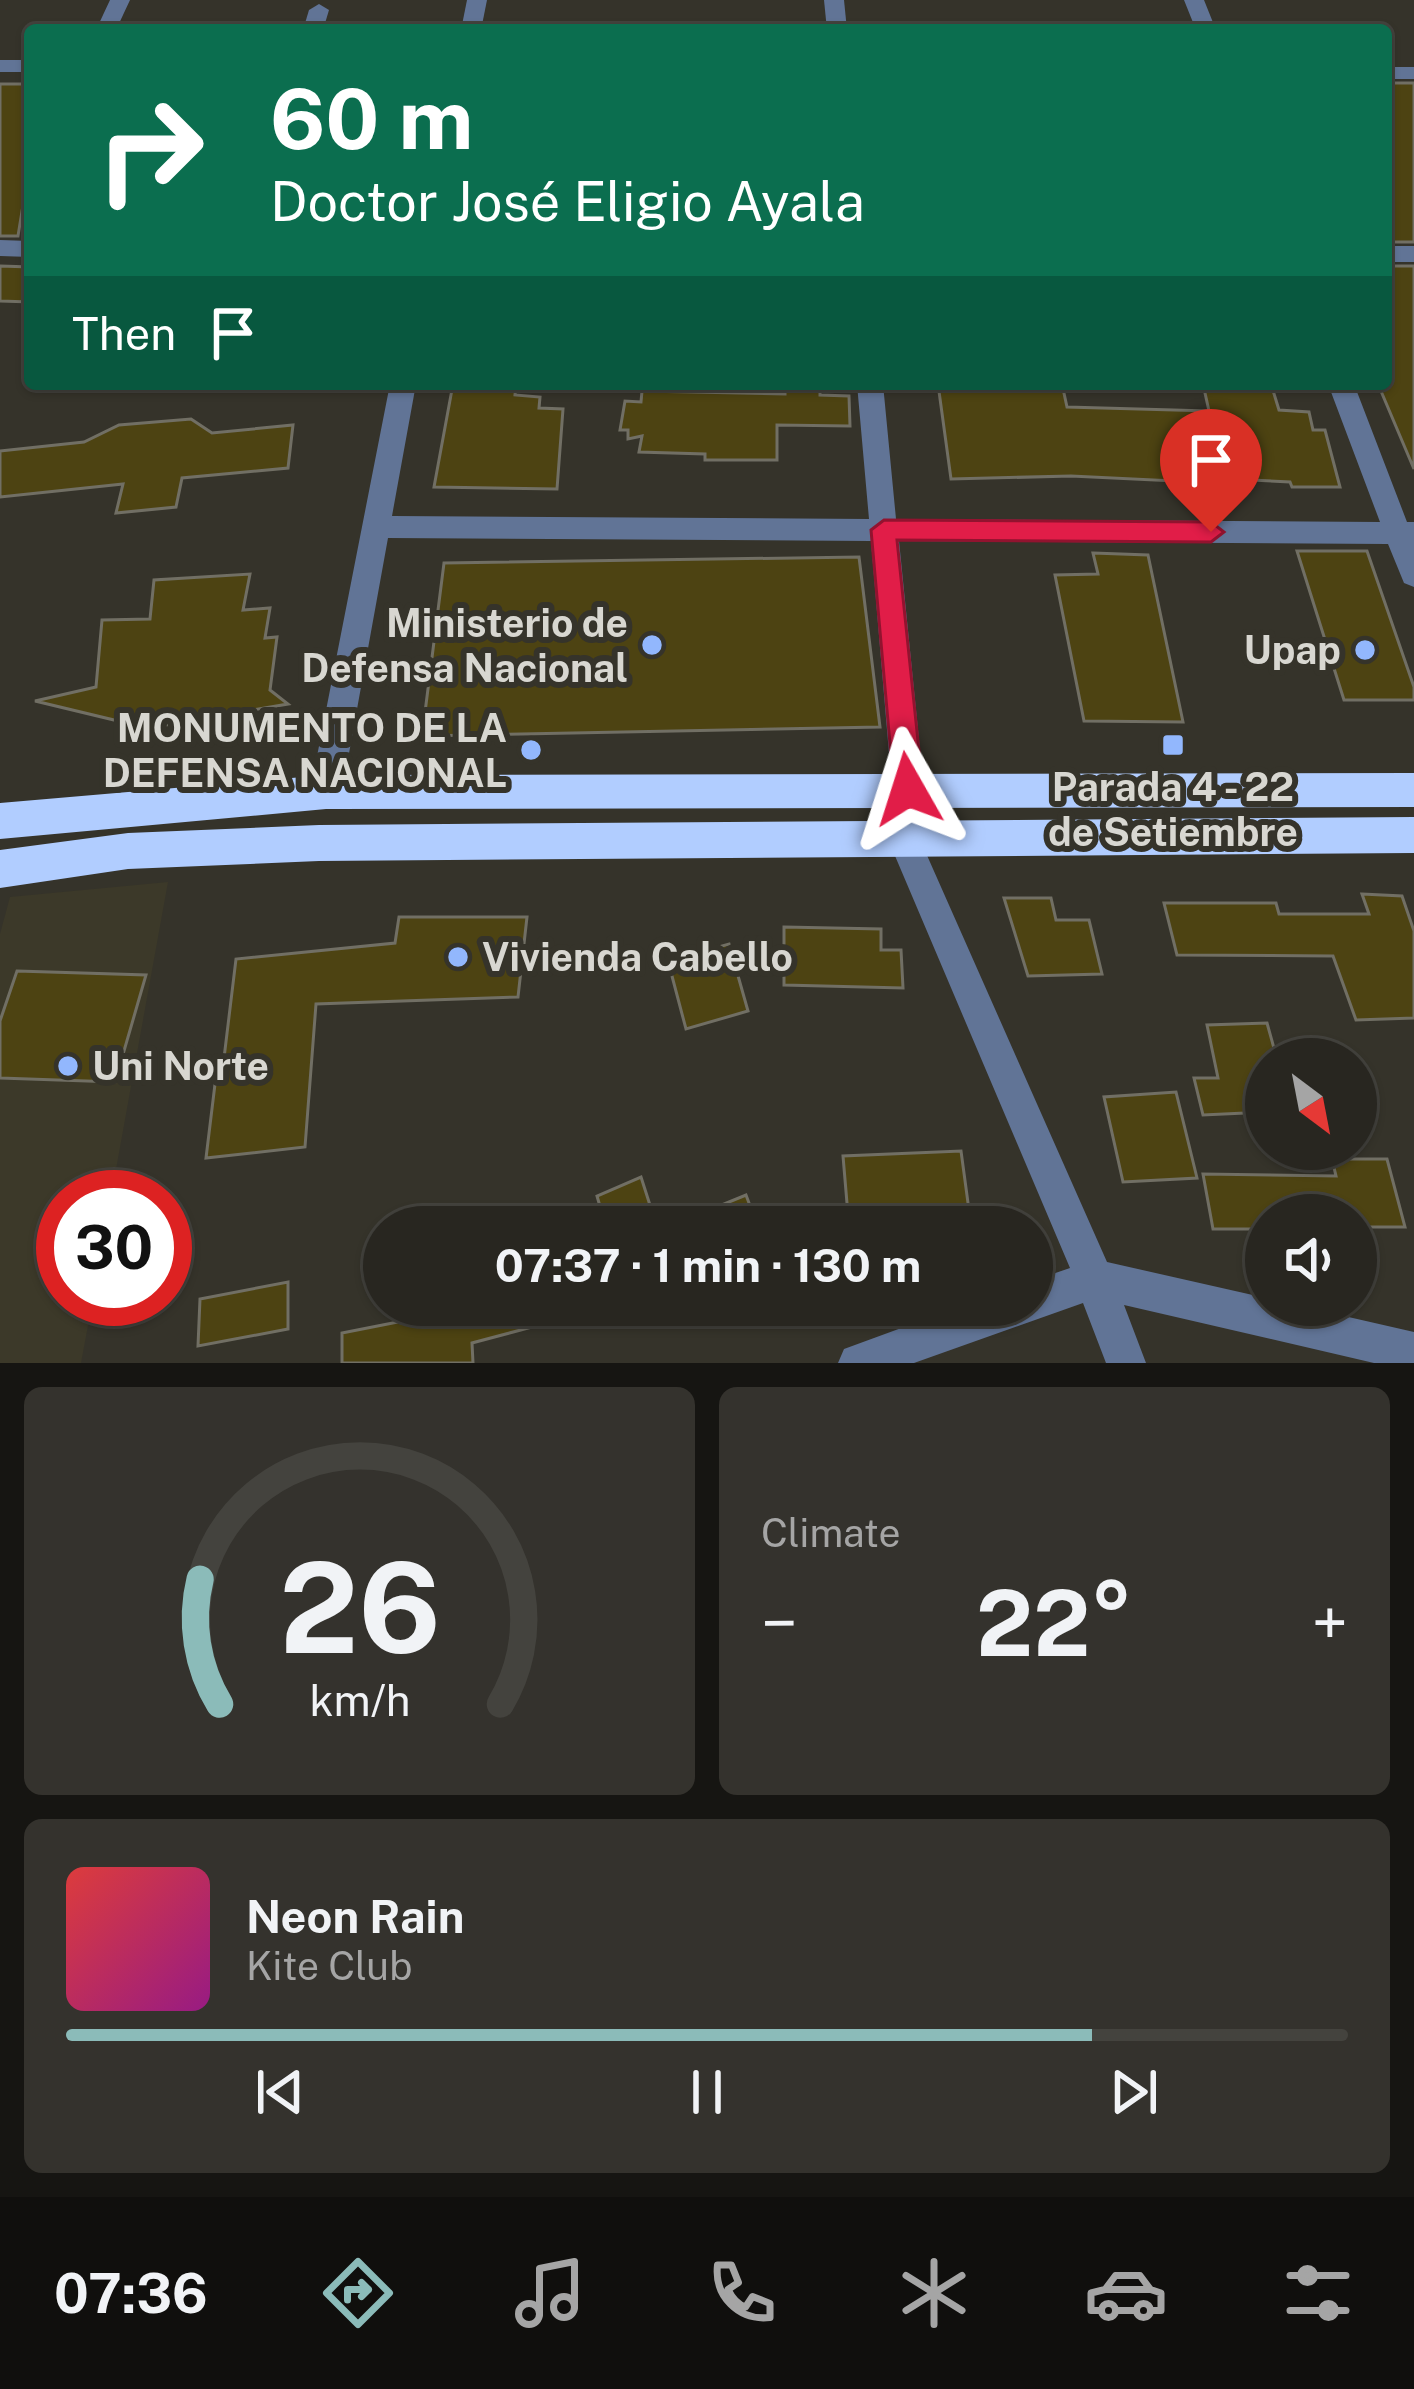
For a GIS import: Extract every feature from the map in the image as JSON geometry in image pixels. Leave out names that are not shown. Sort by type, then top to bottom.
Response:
[{"type":"highway","points":[[0,821],[326,792],[1414,790]]},
{"type":"highway","points":[[0,869],[128,851],[319,843],[1414,836]]},
{"type":"street","points":[[326,792],[402,390]]},
{"type":"street","points":[[871,390],[908,789]]},
{"type":"street","points":[[1344,390],[1406,533],[1414,575]]},
{"type":"street","points":[[376,527],[1406,533]]},
{"type":"street","points":[[903,837],[1126,1363]]},
{"type":"street","points":[[1053,1294],[1094,1279],[1414,1352]]},
{"type":"street","points":[[858,1363],[962,1326]]},
{"type":"shaded area","name":"Uni Norte","points":[[168,882],[116,1170],[36,1170],[36,1326],[88,1326],[81,1363],[0,1363],[0,934],[10,897]]},
{"type":"building","points":[[1392,83],[1414,83],[1414,242],[1392,242]]},
{"type":"building","points":[[0,84],[24,84],[24,199],[18,236],[0,236]]},
{"type":"building","points":[[0,266],[24,267],[24,302],[0,301]]},
{"type":"building","points":[[1392,266],[1414,266],[1414,469],[1381,390],[1392,390]]},
{"type":"building","points":[[452,390],[515,390],[515,395],[540,397],[539,408],[563,409],[557,489],[434,487]]},
{"type":"building","points":[[785,390],[820,390],[820,395],[849,396],[850,426],[777,425],[777,460],[705,460],[705,454],[639,452],[642,436],[628,439],[628,430],[620,430],[625,401],[641,402],[642,391],[785,394]]},
{"type":"building","points":[[939,390],[1063,390],[1067,407],[1209,411],[1204,390],[1273,390],[1279,410],[1309,412],[1313,430],[1325,430],[1340,487],[1292,487],[1290,482],[1231,479],[1230,474],[1172,474],[1174,481],[1071,476],[951,479]]},
{"type":"building","points":[[191,419],[212,433],[293,425],[288,468],[182,478],[176,507],[116,513],[123,484],[0,497],[0,451],[84,442],[119,425]]},
{"type":"building","points":[[1297,551],[1367,551],[1414,687],[1414,700],[1344,700]]},
{"type":"building","points":[[1093,553],[1148,555],[1183,722],[1084,721],[1055,575],[1098,574]]},
{"type":"building","name":"Ministerio de Defensa Nacional","points":[[859,557],[880,727],[422,736],[444,563]]},
{"type":"building","points":[[250,574],[243,610],[270,608],[265,638],[277,637],[270,690],[288,704],[166,725],[117,727],[118,721],[35,701],[96,687],[102,620],[150,619],[154,580]]},
{"type":"building","points":[[1362,894],[1402,896],[1414,931],[1414,1018],[1356,1020],[1333,956],[1177,955],[1164,903],[1276,903],[1279,914],[1369,914]]},
{"type":"building","points":[[1004,898],[1051,898],[1056,920],[1089,920],[1102,974],[1028,976]]},
{"type":"building","points":[[399,917],[527,917],[518,997],[316,1004],[305,1147],[206,1158],[215,1084],[221,1083],[236,959],[395,943]]},
{"type":"building","points":[[784,927],[881,929],[881,950],[901,950],[903,988],[784,985]]},
{"type":"building","points":[[729,944],[748,1011],[686,1029],[668,961]]},
{"type":"building","points":[[17,971],[146,975],[115,1082],[0,1078],[0,1021]]},
{"type":"building","points":[[1267,1023],[1271,1038],[1245,1038],[1245,1113],[1203,1115],[1194,1078],[1218,1078],[1207,1025]]},
{"type":"building","points":[[1176,1092],[1197,1178],[1123,1182],[1104,1097]]},
{"type":"building","points":[[961,1151],[968,1206],[847,1206],[843,1156]]},
{"type":"building","points":[[1377,1159],[1387,1159],[1405,1227],[1377,1227],[1377,1194],[1245,1194],[1245,1229],[1213,1229],[1203,1174],[1336,1176],[1335,1170],[1377,1170]]},
{"type":"building","points":[[641,1177],[650,1206],[600,1206],[597,1196]]},
{"type":"building","points":[[746,1195],[750,1206],[719,1206]]},
{"type":"building","points":[[288,1282],[288,1329],[198,1346],[200,1299]]},
{"type":"building","points":[[378,1326],[536,1326],[472,1343],[473,1363],[342,1363],[342,1333]]},
{"type":"place","name":"Ministerio de Defensa Nacional","points":[[652,645]]},
{"type":"place","name":"Upap","points":[[1365,650]]},
{"type":"place","name":"Parada 4 - 22 de Setiembre","points":[[1173,745]]},
{"type":"place","name":"MONUMENTO DE LA DEFENSA NACIONAL","points":[[531,750]]},
{"type":"place","name":"Vivienda Cabello","points":[[458,957]]},
{"type":"place","name":"Uni Norte","points":[[68,1066]]},
{"type":"route","points":[[908,789],[884,530],[1211,532]]}]
